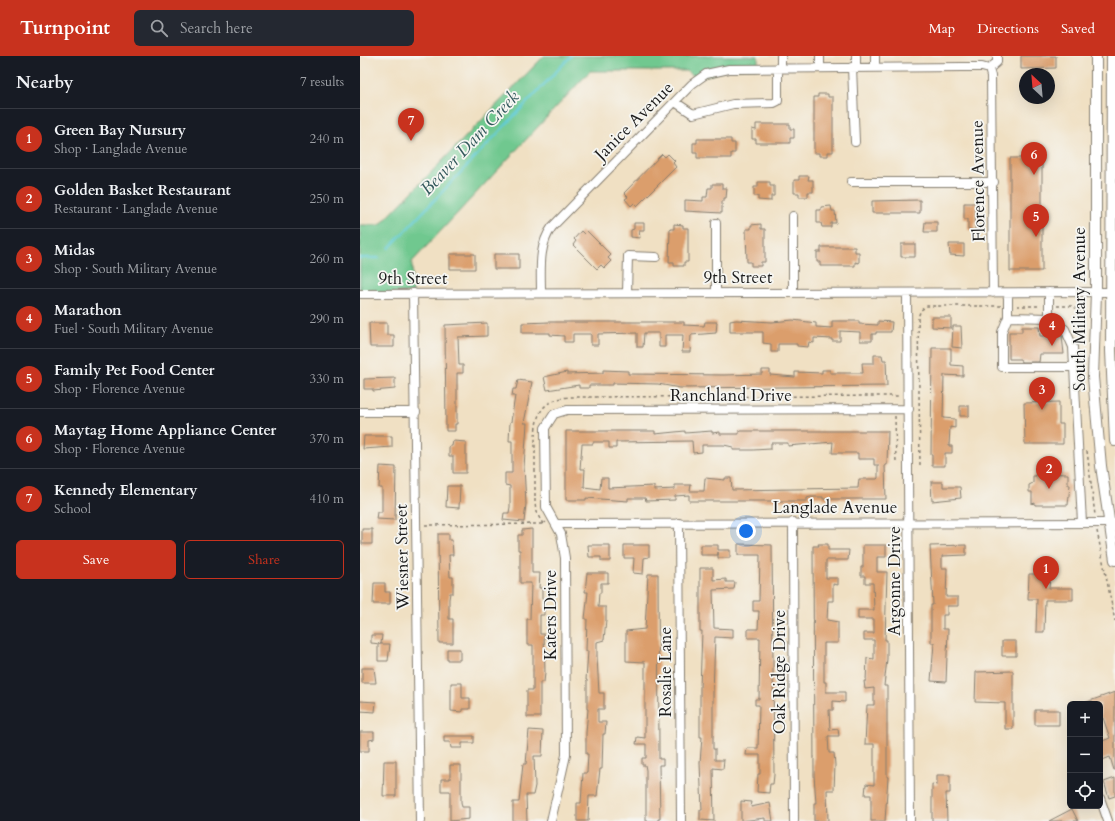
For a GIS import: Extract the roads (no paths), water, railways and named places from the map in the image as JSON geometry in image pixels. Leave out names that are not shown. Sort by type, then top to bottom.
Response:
[{"type":"main road","name":"South Military Avenue","points":[[1096,56],[1096,292],[1093,377],[1095,416],[1115,560]]},
{"type":"main road","name":"South Military Avenue","points":[[1112,56],[1114,292],[1111,351],[1115,440]]},
{"type":"street","points":[[675,102],[693,114],[733,104],[774,103],[778,101],[781,56]]},
{"type":"street","points":[[820,56],[820,68]]},
{"type":"street","points":[[855,142],[854,67],[856,56]]},
{"type":"street","points":[[875,56],[875,67]]},
{"type":"street","points":[[989,69],[998,62],[998,56]]},
{"type":"street","name":"Janice Avenue","points":[[541,292],[542,252],[545,240],[552,227],[698,79],[710,72],[729,69],[854,67],[982,67],[989,69]]},
{"type":"street","name":"Florence Avenue","points":[[989,69],[991,76],[994,182],[993,293]]},
{"type":"street","points":[[851,182],[994,182]]},
{"type":"street","points":[[793,216],[793,292]]},
{"type":"street","points":[[716,223],[716,292]]},
{"type":"street","points":[[627,292],[628,256],[656,256]]},
{"type":"street","name":"9th Street","points":[[360,294],[541,292],[1114,292]]},
{"type":"street","points":[[1008,292],[1008,317],[1002,332],[1002,368],[1074,368]]},
{"type":"street","points":[[1049,292],[1049,318]]},
{"type":"street","name":"Wiesner Street","points":[[414,293],[420,821]]},
{"type":"street","name":"Argonne Drive","points":[[907,293],[909,409],[910,821]]},
{"type":"street","points":[[1008,317],[1049,318],[1065,329],[1073,347],[1082,523]]},
{"type":"street","name":"Ranchland Drive","points":[[554,414],[567,410],[909,409]]},
{"type":"street","points":[[360,412],[416,412]]},
{"type":"street","name":"Katers Drive","points":[[551,821],[566,754],[565,558],[561,534],[546,507],[545,428],[554,414]]},
{"type":"street","name":"Langlade Avenue","points":[[554,521],[679,523],[1111,523]]},
{"type":"street","name":"Oak Ridge Drive","points":[[793,522],[794,821]]},
{"type":"street","name":"Rosalie Lane","points":[[679,523],[681,821]]},
{"type":"street","points":[[1103,807],[1108,821]]},
{"type":"waterway","name":"Beaver Dam Creek","points":[[389,248],[571,56]]},
{"type":"waterway","name":"Beaver Dam Creek","points":[[360,258],[379,258]]},
{"type":"place","name":"Kennedy Elementary","points":[[411,141]]},
{"type":"place","name":"Maytag Home Appliance Center","points":[[1034,175]]},
{"type":"place","name":"Family Pet Food Center","points":[[1036,237]]},
{"type":"place","name":"Marathon","points":[[1052,346]]},
{"type":"place","name":"Midas","points":[[1042,410]]},
{"type":"place","name":"Golden Basket Restaurant","points":[[1049,489]]},
{"type":"place","name":"Green Bay Nursury","points":[[1046,589]]}]
